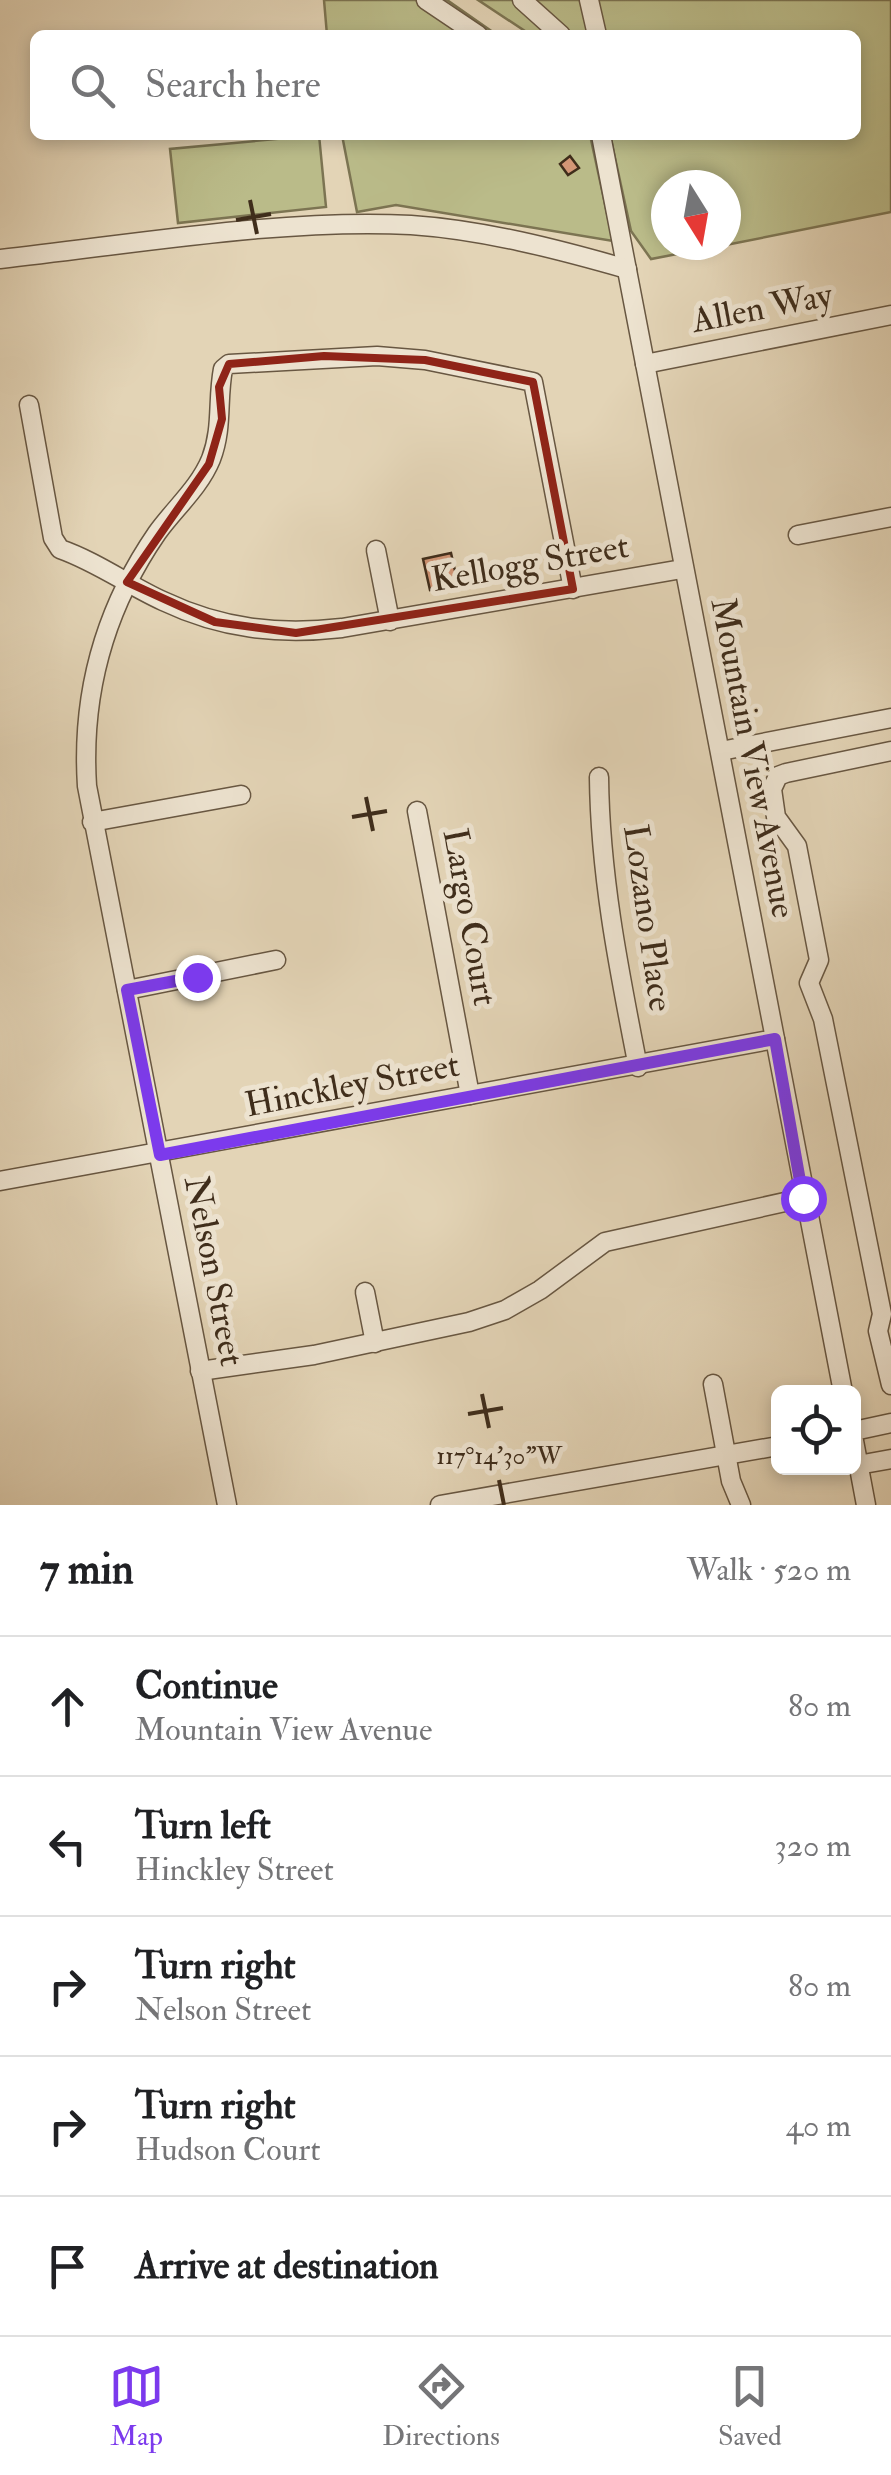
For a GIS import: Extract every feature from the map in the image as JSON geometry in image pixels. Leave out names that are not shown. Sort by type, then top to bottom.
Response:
[{"type":"street","points":[[426,0],[471,30]]},
{"type":"street","points":[[522,0],[555,30]]},
{"type":"street","points":[[589,0],[596,30]]},
{"type":"street","name":"Mountain View Avenue","points":[[603,140],[803,1198],[843,1385]]},
{"type":"street","points":[[0,259],[268,231],[412,226],[544,245],[627,270]]},
{"type":"street","name":"Allen Way","points":[[645,364],[891,316]]},
{"type":"street","name":"Nelson Street","points":[[227,1505],[92,822],[84,752],[95,662],[127,582],[208,464],[222,419],[222,368],[229,364],[377,356],[425,360],[532,382],[573,589]]},
{"type":"street","name":"Kellogg Street","points":[[29,405],[53,538],[60,549],[215,622],[296,633],[390,621],[682,568]]},
{"type":"street","points":[[798,535],[891,517]]},
{"type":"street","name":"Kellogg Street","points":[[376,550],[390,621]]},
{"type":"street","points":[[721,751],[891,718]]},
{"type":"street","points":[[844,728],[850,759]]},
{"type":"street","points":[[891,752],[778,776],[772,789],[780,828],[797,846],[819,960],[810,983],[822,1018],[882,1314],[878,1330],[891,1385]]},
{"type":"street","name":"Lozano Place","points":[[600,777],[600,844],[638,1067]]},
{"type":"street","points":[[92,822],[240,795]]},
{"type":"street","name":"Largo Court","points":[[417,811],[470,1095]]},
{"type":"street","points":[[127,990],[276,960]]},
{"type":"street","name":"Hinckley Street","points":[[0,1182],[775,1039]]},
{"type":"street","points":[[200,1371],[375,1343],[505,1310],[605,1242],[803,1198]]},
{"type":"street","points":[[365,1292],[375,1343]]},
{"type":"street","points":[[713,1384],[727,1456],[742,1505]]},
{"type":"street","points":[[861,1429],[891,1423]]},
{"type":"street","points":[[440,1505],[771,1447]]},
{"type":"street","points":[[861,1465],[891,1460]]},
{"type":"street","points":[[860,1475],[866,1505]]},
{"type":"highlighted area","points":[[324,356],[425,360],[533,382],[573,589],[296,633],[215,622],[127,582],[209,464],[222,419],[219,387],[229,364]]},
{"type":"green space","points":[[324,0],[447,0],[490,30],[327,30]]},
{"type":"green space","points":[[478,0],[891,0],[891,212],[741,242],[741,170],[651,170],[651,259],[631,231],[611,140],[861,140],[861,30],[523,30]]},
{"type":"green space","points":[[266,140],[319,140],[326,207],[178,223],[170,149]]},
{"type":"green space","points":[[343,140],[591,140],[613,241],[396,205],[357,212]]},
{"type":"building","points":[[570,156],[579,168],[568,175],[560,164]]},
{"type":"building","points":[[451,553],[458,584],[430,590],[423,559]]},
{"type":"route","points":[[197,977],[127,990],[160,1155],[775,1039],[803,1198]]}]
